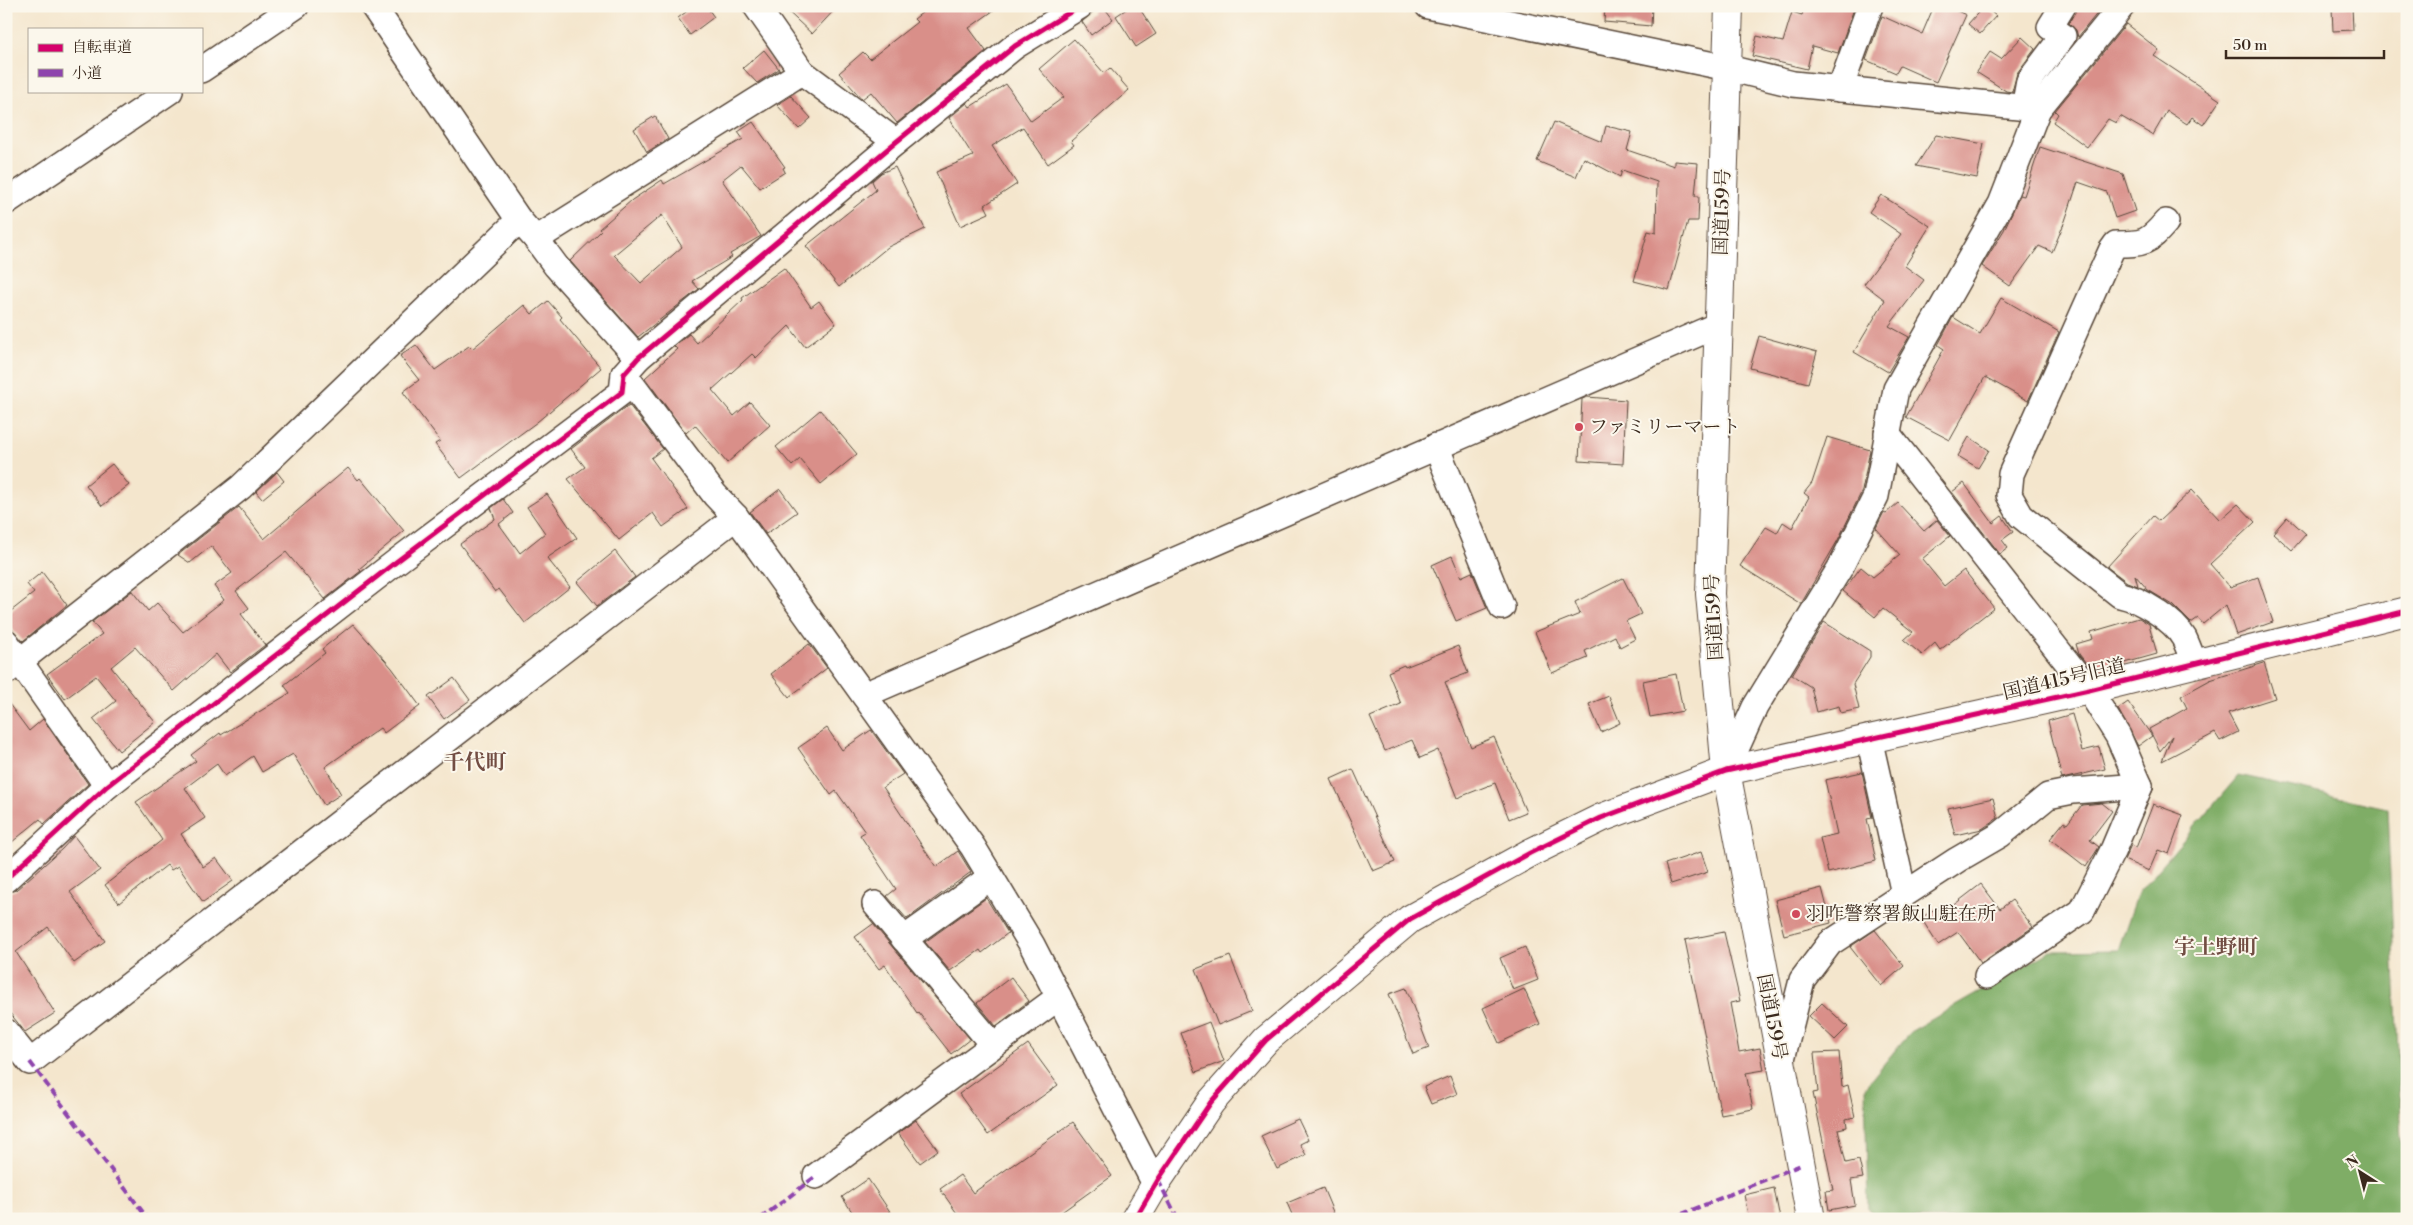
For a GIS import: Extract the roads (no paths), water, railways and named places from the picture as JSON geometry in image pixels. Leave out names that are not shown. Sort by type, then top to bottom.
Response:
[{"type":"main road","name":"国道159号","points":[[1729,6],[1710,594],[1726,771],[1811,1219]]},
{"type":"main road","name":"国道415号旧道","points":[[1135,1219],[1155,1184],[1211,1102],[1266,1040],[1410,919],[1530,853],[1601,818],[1726,771],[2089,690],[2407,611]]},
{"type":"street","points":[[202,69],[296,6]]},
{"type":"street","points":[[373,6],[519,220],[536,239],[631,366],[715,495],[736,517],[973,847],[1032,945],[1155,1184]]},
{"type":"street","points":[[756,6],[802,72],[896,142]]},
{"type":"street","points":[[6,879],[107,786],[396,562],[622,392],[631,366],[896,142],[1015,46],[1080,6]]},
{"type":"street","points":[[1428,6],[1502,14],[1793,84],[2031,108]]},
{"type":"street","points":[[1840,89],[1870,6]]},
{"type":"street","points":[[1726,771],[1755,707],[1840,568],[1876,496],[1896,389],[2002,204],[2031,108],[2029,81],[2063,36],[2050,27],[2063,6]]},
{"type":"street","points":[[2031,108],[2122,6]]},
{"type":"street","points":[[536,239],[802,72]]},
{"type":"street","points":[[6,202],[169,92]]},
{"type":"street","points":[[107,786],[11,658],[241,487],[519,220]]},
{"type":"street","points":[[2166,222],[2151,239],[2134,244],[2116,244],[2111,252],[2011,474],[2009,495],[2021,516],[2120,595],[2134,598],[2159,614],[2183,636],[2194,663]]},
{"type":"street","points":[[864,695],[1718,325]]},
{"type":"street","points":[[1887,433],[2089,690],[2118,736],[2140,786],[2113,850],[2082,910],[1987,976]]},
{"type":"street","points":[[1436,446],[1502,607]]},
{"type":"street","points":[[6,1032],[30,1062],[736,517]]},
{"type":"street","points":[[1869,738],[1904,894]]},
{"type":"street","points":[[1781,1063],[1802,980],[1830,943],[1957,860],[2000,835],[2048,796],[2073,791],[2140,786]]},
{"type":"street","points":[[904,939],[991,877]]},
{"type":"street","points":[[875,904],[993,1045]]},
{"type":"street","points":[[816,1176],[1059,997]]},
{"type":"place","name":"ファミリーマート","points":[[1579,427]]},
{"type":"place","name":"羽咋警察署飯山駐在所","points":[[1796,914]]},
{"type":"district","name":"千代町","points":[[475,763]]},
{"type":"district","name":"宇土野町","points":[[2216,948]]}]
